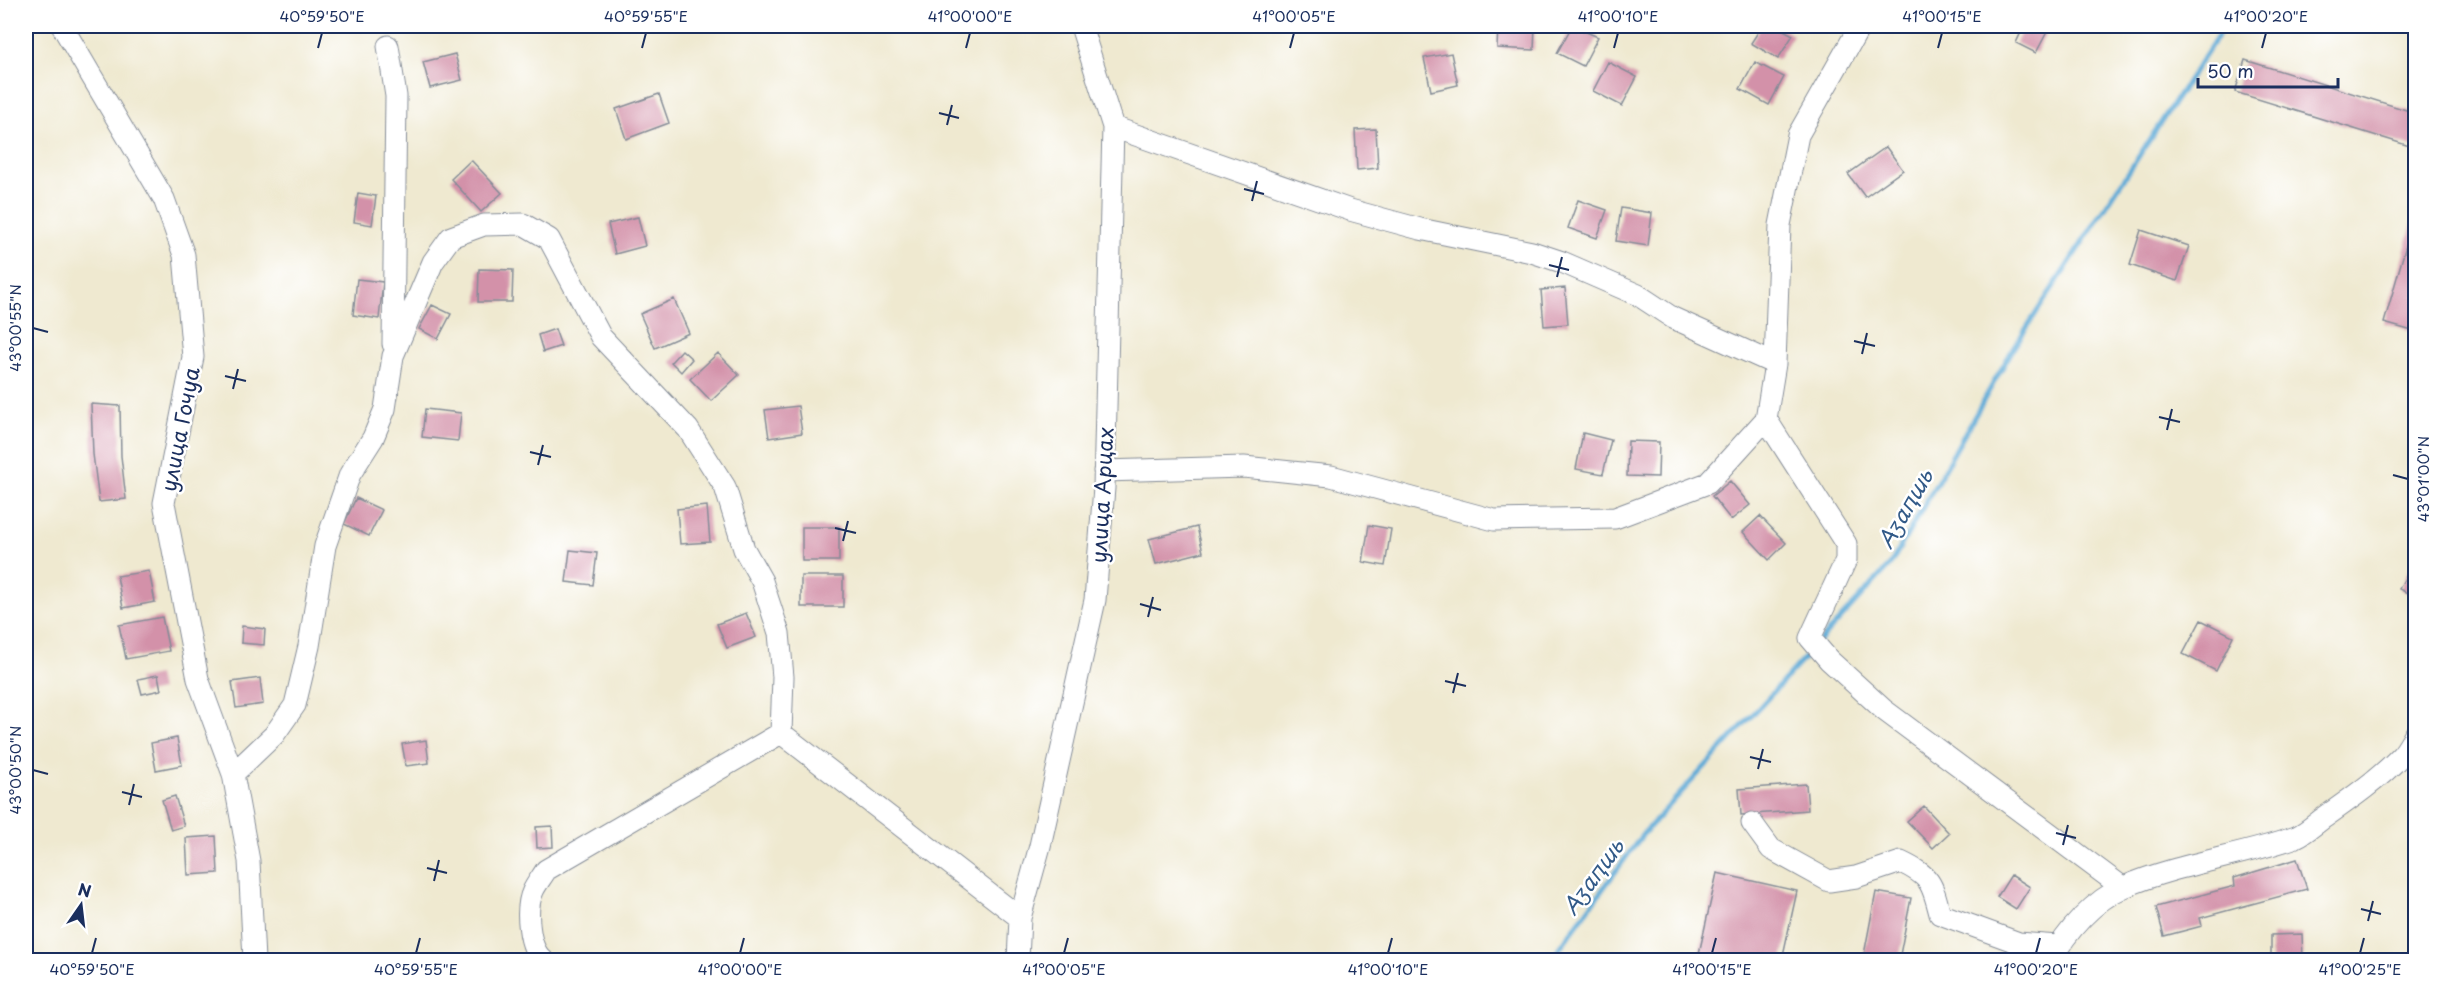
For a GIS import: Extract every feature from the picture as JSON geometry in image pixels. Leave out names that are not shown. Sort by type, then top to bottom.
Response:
[{"type":"street","name":"улица Гочуа","points":[[62,26],[164,199],[184,255],[193,357],[164,503],[198,679],[233,774],[249,861],[254,960]]},
{"type":"street","name":"улица Арцах","points":[[1018,960],[1020,918],[1040,846],[1095,600],[1104,471],[1113,127],[1081,26]]},
{"type":"street","points":[[1104,471],[1244,467],[1331,476],[1494,520],[1615,518],[1708,483],[1766,419],[1775,364],[1780,225],[1798,135],[1860,26]]},
{"type":"street","points":[[233,774],[274,735],[295,705],[309,646],[325,546],[350,474],[373,438],[385,409],[393,356],[396,96],[388,46]]},
{"type":"street","points":[[1113,127],[1350,210],[1420,229],[1532,252],[1562,262],[1638,295],[1672,318],[1775,364]]},
{"type":"street","points":[[393,356],[433,262],[451,237],[484,225],[523,224],[549,238],[601,337],[688,429],[725,487],[744,549],[762,581],[779,633],[783,677],[781,733]]},
{"type":"street","points":[[1766,419],[1846,543],[1846,560],[1810,638],[1829,660],[1884,710],[2122,887]]},
{"type":"street","points":[[781,733],[1020,918]]},
{"type":"street","points":[[534,955],[528,910],[532,891],[546,870],[781,733]]},
{"type":"street","points":[[1752,823],[1771,849],[1830,881],[1856,877],[1900,862],[1922,873],[1936,897],[1940,914],[2019,943],[2055,953],[2098,903],[2122,887],[2298,836],[2357,794],[2402,755],[2415,733]]},
{"type":"building","points":[[1498,26],[1535,26],[1534,50],[1497,48]]},
{"type":"building","points":[[1572,26],[1598,37],[1583,66],[1557,53]]},
{"type":"building","points":[[1762,26],[1776,26],[1793,35],[1778,59],[1751,43]]},
{"type":"building","points":[[2024,26],[2038,26],[2048,30],[2036,53],[2016,43]]},
{"type":"building","points":[[1451,53],[1458,85],[1431,91],[1424,58]]},
{"type":"building","points":[[455,54],[462,80],[430,88],[423,62]]},
{"type":"building","points":[[2245,60],[2416,113],[2416,148],[2235,92]]},
{"type":"building","points":[[1608,62],[1637,77],[1622,106],[1593,91]]},
{"type":"building","points":[[1755,62],[1784,77],[1769,105],[1740,89]]},
{"type":"building","points":[[659,94],[669,123],[626,139],[616,109]]},
{"type":"building","points":[[1376,129],[1378,168],[1357,170],[1355,130]]},
{"type":"building","points":[[1886,147],[1903,170],[1865,197],[1848,174]]},
{"type":"building","points":[[471,160],[502,193],[481,212],[451,179]]},
{"type":"building","points":[[358,193],[376,196],[372,225],[354,222]]},
{"type":"building","points":[[1578,200],[1607,210],[1597,238],[1568,228]]},
{"type":"building","points":[[1621,208],[1652,213],[1648,246],[1616,241]]},
{"type":"building","points":[[2416,215],[2416,332],[2384,323]]},
{"type":"building","points":[[638,217],[645,246],[615,254],[608,224]]},
{"type":"building","points":[[2141,230],[2189,246],[2177,281],[2130,265]]},
{"type":"building","points":[[479,269],[513,270],[512,302],[478,302]]},
{"type":"building","points":[[357,279],[383,282],[379,319],[353,315]]},
{"type":"building","points":[[1565,288],[1568,324],[1544,326],[1541,290]]},
{"type":"building","points":[[674,299],[689,333],[655,348],[640,314]]},
{"type":"building","points":[[432,305],[451,314],[438,339],[419,329]]},
{"type":"building","points":[[555,329],[561,346],[543,352],[538,335]]},
{"type":"building","points":[[682,350],[692,359],[681,372],[671,362]]},
{"type":"building","points":[[718,353],[739,375],[711,401],[690,379]]},
{"type":"building","points":[[91,404],[120,406],[121,456],[126,499],[99,502],[93,454]]},
{"type":"building","points":[[798,406],[802,433],[769,438],[765,410]]},
{"type":"building","points":[[425,409],[461,413],[458,441],[422,437]]},
{"type":"building","points":[[1583,433],[1611,440],[1603,474],[1576,469]]},
{"type":"building","points":[[1628,441],[1659,442],[1658,477],[1627,476]]},
{"type":"building","points":[[1730,481],[1750,505],[1731,520],[1712,496]]},
{"type":"building","points":[[356,498],[382,510],[369,536],[344,524]]},
{"type":"building","points":[[707,506],[710,542],[680,544],[677,509]]},
{"type":"building","points":[[1760,516],[1786,543],[1769,560],[1743,532]]},
{"type":"building","points":[[1369,525],[1391,529],[1385,566],[1363,562]]},
{"type":"building","points":[[802,527],[839,527],[839,561],[802,561]]},
{"type":"building","points":[[1197,527],[1203,552],[1156,564],[1149,539]]},
{"type":"building","points":[[570,550],[597,553],[593,585],[566,582]]},
{"type":"building","points":[[2416,557],[2416,597],[2399,589]]},
{"type":"building","points":[[149,571],[155,602],[123,608],[117,576]]},
{"type":"building","points":[[801,576],[843,576],[843,607],[801,607]]},
{"type":"building","points":[[746,613],[756,637],[727,648],[717,624]]},
{"type":"building","points":[[162,617],[169,651],[126,659],[119,625]]},
{"type":"building","points":[[2201,620],[2233,636],[2216,671],[2183,654]]},
{"type":"building","points":[[242,626],[265,629],[264,645],[241,643]]},
{"type":"building","points":[[158,675],[161,690],[142,694],[138,679]]},
{"type":"building","points":[[260,678],[263,704],[236,708],[232,682]]},
{"type":"building","points":[[177,738],[182,765],[156,770],[151,743]]},
{"type":"building","points":[[426,740],[429,763],[406,766],[402,744]]},
{"type":"building","points":[[1806,784],[1808,810],[1741,815],[1739,789]]},
{"type":"building","points":[[175,796],[184,826],[171,830],[162,800]]},
{"type":"building","points":[[1924,806],[1949,833],[1933,848],[1907,821]]},
{"type":"building","points":[[552,826],[553,847],[537,848],[536,827]]},
{"type":"building","points":[[216,836],[218,873],[188,875],[186,838]]},
{"type":"building","points":[[2297,859],[2307,889],[2200,918],[2202,926],[2164,936],[2156,907],[2235,886],[2234,878]]},
{"type":"building","points":[[1717,873],[1797,891],[1782,960],[1698,958]]},
{"type":"building","points":[[2011,875],[2030,887],[2016,909],[1997,897]]},
{"type":"building","points":[[1876,892],[1911,898],[1899,960],[1863,960]]},
{"type":"building","points":[[2302,934],[2303,960],[2271,960],[2271,935]]},
{"type":"waterway","name":"Аӡаԥшь","points":[[1819,642],[1890,565],[2014,347],[2224,26]]},
{"type":"waterway","name":"Аӡаԥшь","points":[[1551,960],[1643,834],[1813,649]]}]
